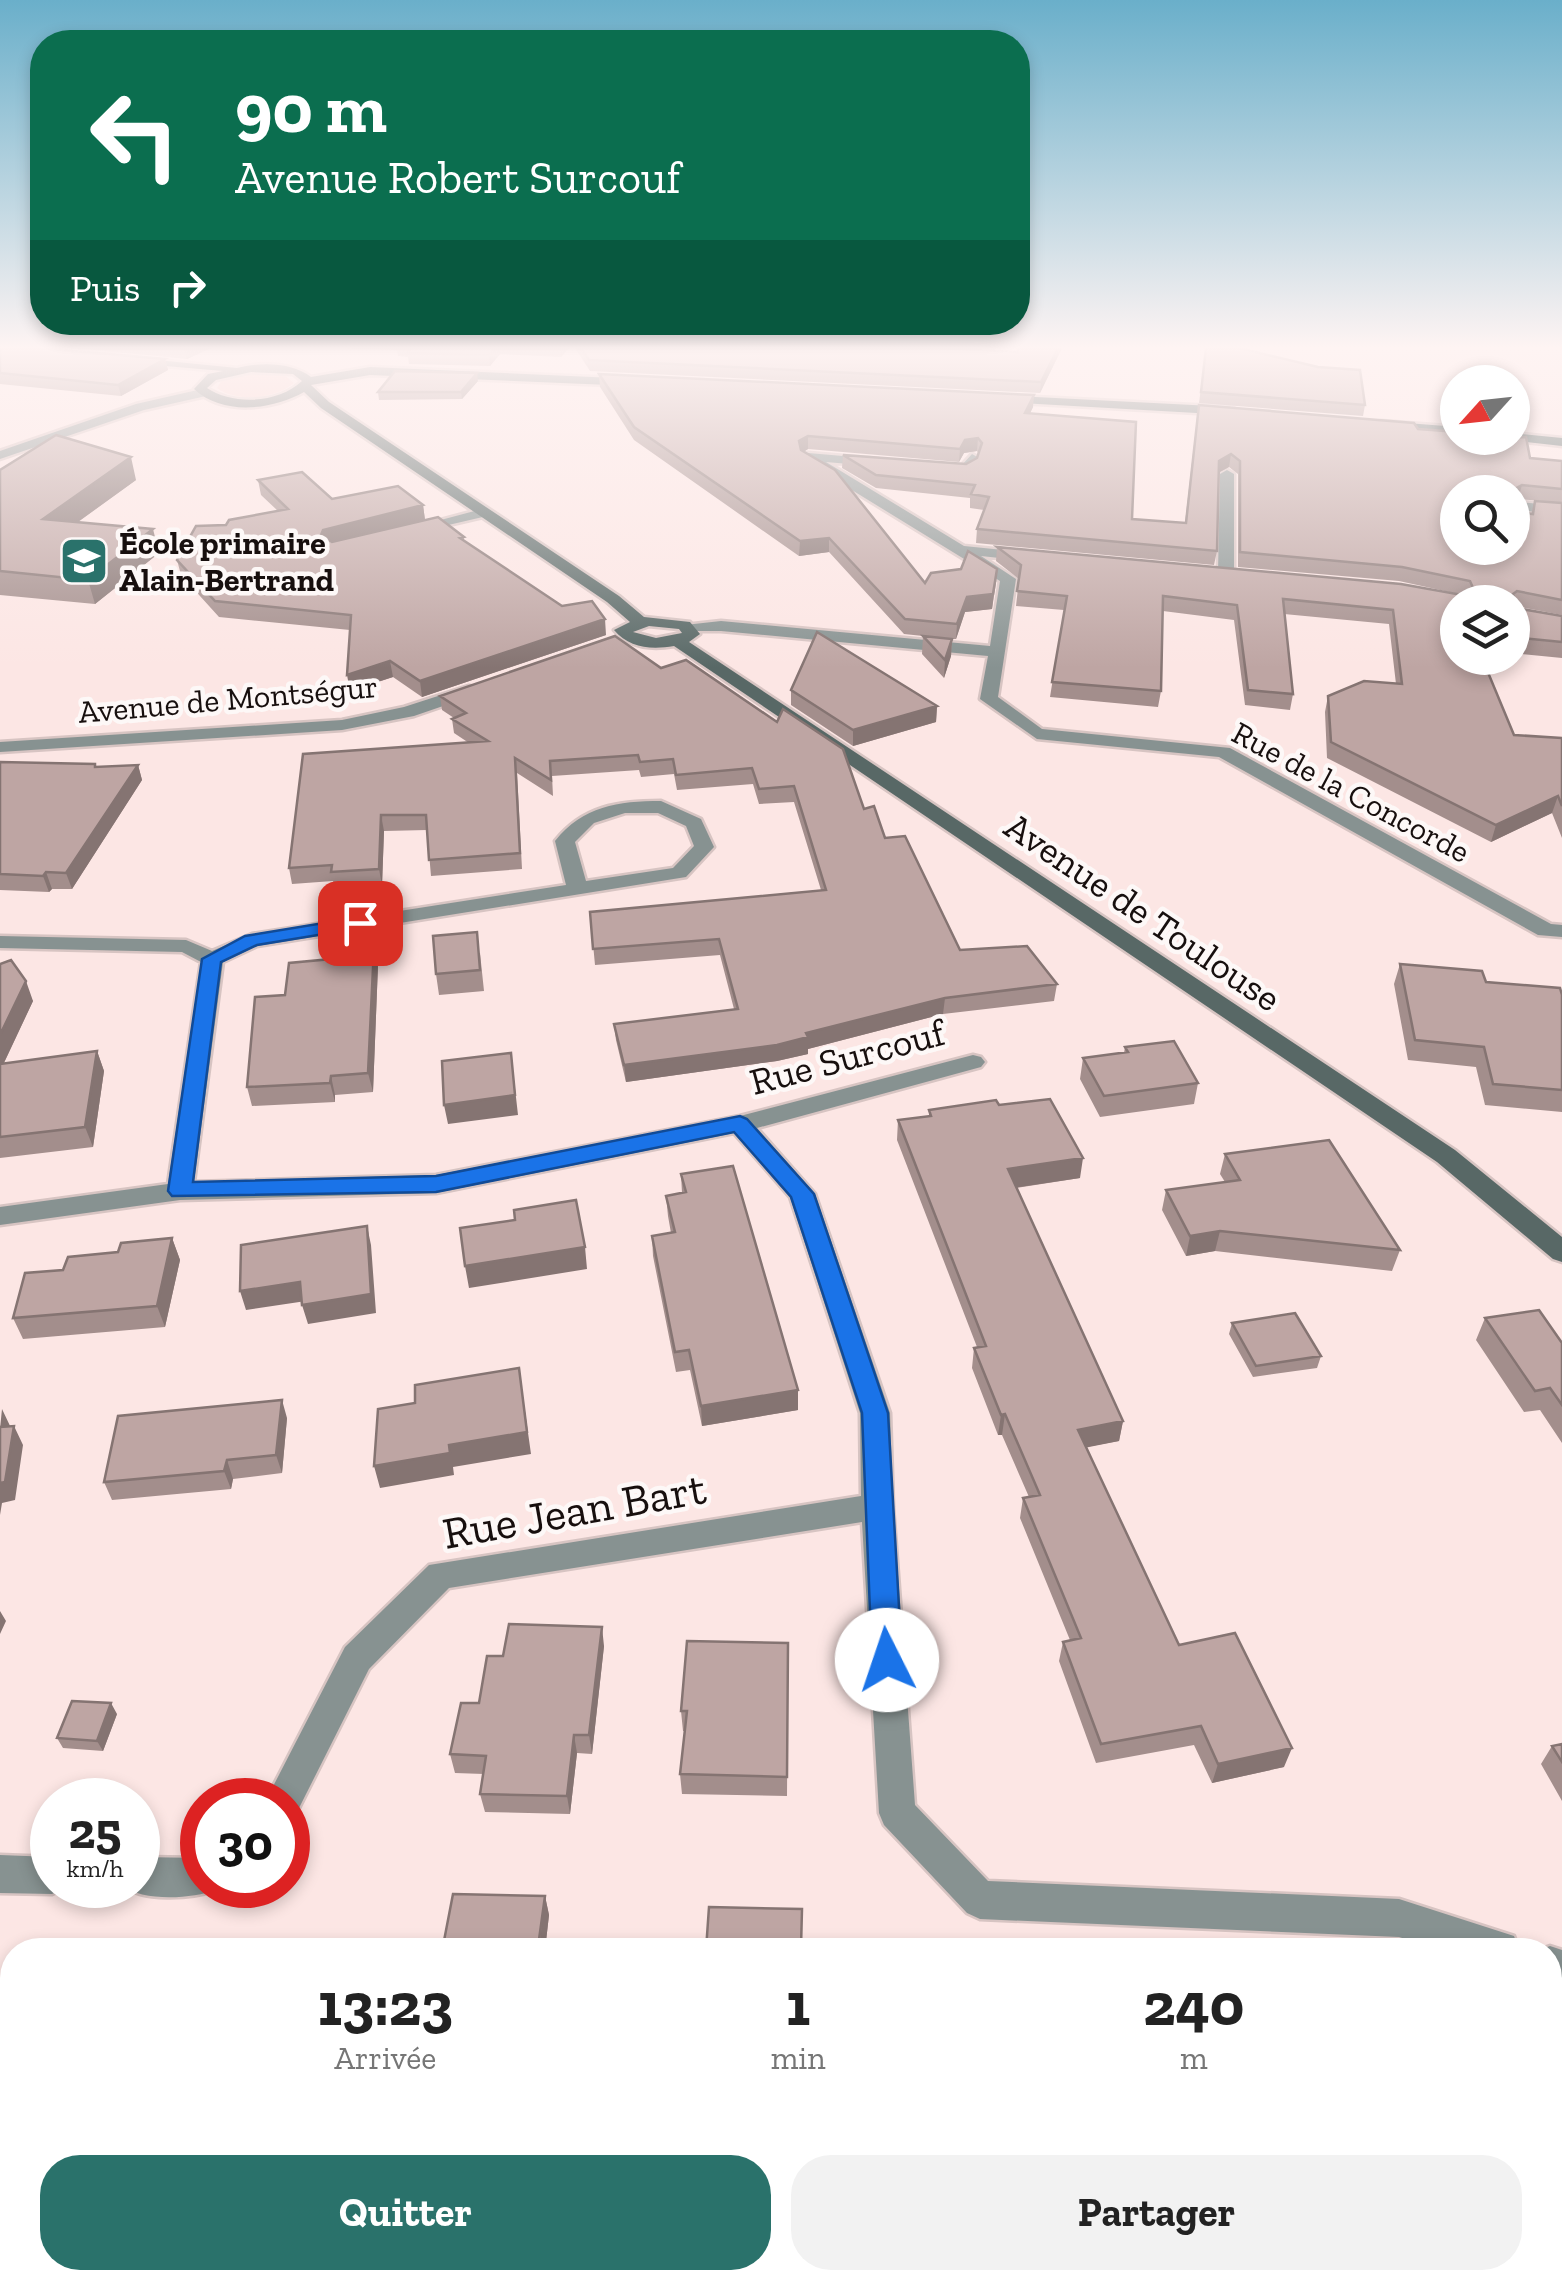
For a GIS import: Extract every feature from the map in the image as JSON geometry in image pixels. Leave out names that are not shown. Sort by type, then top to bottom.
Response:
[{"type":"street","points":[[398,455],[613,599],[643,641],[721,626],[997,652],[1008,579],[808,457],[886,464]]},
{"type":"street","points":[[925,467],[964,470],[972,458]]},
{"type":"street","points":[[1226,574],[1228,474]]},
{"type":"street","points":[[1530,507],[1562,510]]},
{"type":"street","points":[[389,535],[482,512]]},
{"type":"street","points":[[966,550],[1040,557]]},
{"type":"street","points":[[1207,572],[1245,576]]},
{"type":"street","points":[[602,645],[634,629]]},
{"type":"street","name":"Avenue de Toulouse","points":[[684,634],[1446,1156],[1562,1252]]},
{"type":"street","name":"Rue de la Concorde","points":[[997,652],[989,699],[1037,734],[1223,752],[1546,930],[1562,931]]},
{"type":"street","name":"Avenue de Montségur","points":[[0,747],[342,725],[408,712],[481,687]]},
{"type":"street","points":[[212,959],[252,940],[679,873],[704,847],[694,824],[662,807],[623,807],[586,819],[565,841],[577,888]]},
{"type":"street","points":[[0,942],[186,946],[212,959]]},
{"type":"street","points":[[0,1216],[180,1191],[212,959]]},
{"type":"street","name":"Rue Surcouf","points":[[180,1191],[436,1184],[740,1124],[973,1062]]},
{"type":"street","points":[[740,1124],[802,1194],[875,1413],[877,1507],[897,1813],[980,1900],[1399,1918],[1462,1938]]},
{"type":"street","name":"Rue Jean Bart","points":[[295,1778],[357,1658],[440,1575],[877,1507]]},
{"type":"street","points":[[0,1874],[30,1875]]},
{"type":"building","points":[[24,455],[131,457],[43,519],[153,529],[88,580],[0,571],[0,470]]},
{"type":"building","points":[[674,455],[809,455],[835,470],[925,583],[931,573],[961,569],[968,551],[997,569],[993,594],[967,597],[957,624],[905,619],[829,538],[800,541]]},
{"type":"building","points":[[843,455],[966,464],[978,455],[1135,455],[1132,519],[1186,523],[1194,455],[1230,455],[1219,461],[1217,551],[977,529],[989,497],[971,494],[975,485],[876,475]]},
{"type":"building","points":[[1232,455],[1529,455],[1562,461],[1562,489],[1530,486],[1530,475],[1440,475],[1440,565],[1530,565],[1530,514],[1535,501],[1562,503],[1562,600],[1530,594],[1530,585],[1472,585],[1470,581],[1402,567],[1240,552],[1240,461]]},
{"type":"building","points":[[302,472],[332,499],[398,486],[423,505],[323,530],[321,535],[332,542],[438,517],[464,537],[460,538],[562,606],[592,601],[605,619],[420,681],[390,661],[347,675],[351,615],[215,601],[177,560],[196,526],[226,525],[229,520],[288,509],[258,480]]},
{"type":"building","points":[[997,547],[1401,584],[1440,591],[1440,675],[1489,675],[1514,735],[1562,738],[1562,806],[1558,796],[1496,825],[1331,742],[1328,696],[1364,681],[1402,684],[1393,610],[1283,599],[1293,694],[1248,690],[1237,605],[1163,596],[1161,691],[1052,682],[1067,596],[1017,591],[1021,565]]},
{"type":"building","points":[[1530,610],[1562,616],[1562,642],[1530,639]]},
{"type":"building","points":[[817,632],[937,706],[853,730],[791,690]]},
{"type":"building","points":[[615,636],[661,668],[686,660],[777,722],[783,709],[843,749],[864,809],[874,806],[885,838],[905,836],[960,950],[1027,946],[1057,984],[945,998],[806,1033],[808,1037],[777,1045],[624,1065],[614,1024],[738,1009],[719,939],[593,949],[590,912],[826,890],[794,786],[759,789],[752,768],[676,775],[673,759],[640,762],[638,755],[550,761],[551,780],[515,758],[520,853],[429,860],[426,815],[381,815],[379,869],[331,872],[332,865],[289,868],[303,754],[488,741],[452,719],[466,713],[440,696]]},
{"type":"building","points":[[923,636],[952,639],[945,660]]},
{"type":"building","points":[[0,762],[138,765],[66,873],[46,872],[43,876],[0,874]]},
{"type":"building","points":[[477,932],[480,970],[436,974],[433,936]]},
{"type":"building","points":[[374,947],[368,1073],[331,1076],[330,1083],[247,1087],[255,997],[285,995],[289,963],[331,959],[332,951]]},
{"type":"building","points":[[11,960],[26,981],[0,1035],[0,964]]},
{"type":"building","points":[[1400,964],[1482,971],[1486,982],[1560,988],[1562,1090],[1493,1084],[1484,1047],[1415,1040]]},
{"type":"building","points":[[1174,1041],[1198,1083],[1104,1096],[1083,1058],[1128,1052],[1125,1047]]},
{"type":"building","points":[[97,1051],[85,1127],[0,1137],[0,1064]]},
{"type":"building","points":[[511,1053],[515,1095],[444,1105],[442,1061]]},
{"type":"building","points":[[1050,1099],[1083,1158],[1008,1169],[1123,1421],[1078,1430],[1179,1645],[1235,1633],[1292,1748],[1218,1764],[1201,1726],[1101,1744],[1063,1642],[1081,1638],[1023,1498],[1040,1495],[974,1348],[986,1346],[898,1120],[931,1116],[929,1110],[996,1100],[999,1105]]},
{"type":"building","points":[[1329,1140],[1400,1250],[1220,1231],[1190,1236],[1166,1190],[1240,1180],[1225,1154]]},
{"type":"building","points":[[733,1166],[798,1390],[701,1406],[689,1350],[675,1352],[652,1236],[675,1232],[666,1196],[686,1192],[681,1174]]},
{"type":"building","points":[[576,1200],[585,1247],[465,1266],[460,1228],[515,1220],[514,1210]]},
{"type":"building","points":[[367,1226],[371,1294],[302,1305],[300,1282],[240,1291],[241,1245]]},
{"type":"building","points":[[172,1238],[157,1306],[13,1318],[25,1273],[63,1270],[68,1257],[118,1252],[121,1243]]},
{"type":"building","points":[[1539,1310],[1562,1343],[1562,1405],[1550,1388],[1535,1391],[1485,1318]]},
{"type":"building","points":[[1295,1313],[1321,1356],[1256,1366],[1232,1323]]},
{"type":"building","points":[[519,1368],[527,1432],[449,1445],[450,1453],[374,1466],[378,1409],[415,1403],[415,1385]]},
{"type":"building","points":[[282,1400],[276,1455],[227,1460],[224,1471],[104,1482],[118,1416]]},
{"type":"building","points":[[14,1426],[5,1482],[0,1483],[0,1427]]},
{"type":"building","points":[[509,1624],[602,1627],[589,1735],[574,1735],[567,1796],[480,1794],[486,1756],[450,1754],[461,1703],[479,1703],[487,1656],[503,1656]]},
{"type":"building","points":[[687,1641],[788,1643],[787,1777],[680,1774],[687,1711],[681,1711]]},
{"type":"building","points":[[72,1701],[111,1703],[97,1741],[57,1738]]},
{"type":"building","points":[[1562,1744],[1562,1762],[1552,1746]]},
{"type":"building","points":[[453,1894],[545,1896],[539,1938],[445,1938]]},
{"type":"building","points":[[709,1907],[802,1909],[801,1938],[707,1938]]},
{"type":"place","name":"École primaire Alain-Bertrand","points":[[84,561]]},
{"type":"route","points":[[360,923],[252,940],[212,959],[180,1191],[436,1184],[740,1124],[802,1194],[875,1413],[887,1660]]}]
